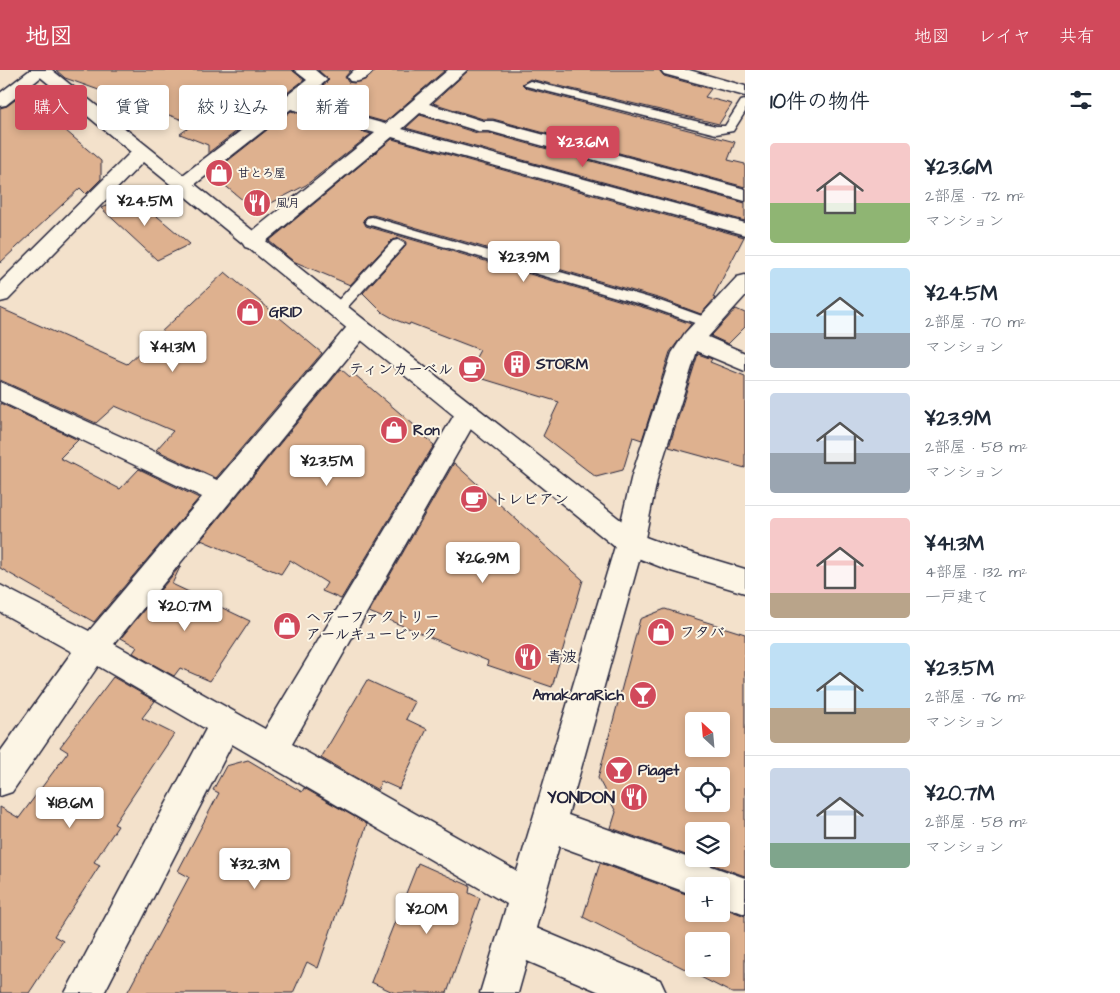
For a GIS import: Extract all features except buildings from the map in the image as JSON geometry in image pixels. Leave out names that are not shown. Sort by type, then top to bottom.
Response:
[{"type":"street","points":[[0,100],[41,70],[358,328],[630,542],[671,559],[745,581]]},
{"type":"street","points":[[182,184],[318,80],[303,70]]},
{"type":"street","points":[[252,242],[388,131],[458,70]]},
{"type":"street","points":[[670,70],[738,89],[745,72]]},
{"type":"street","points":[[288,103],[745,229]]},
{"type":"street","points":[[416,106],[484,127],[487,125],[745,195]]},
{"type":"street","points":[[0,295],[141,153]]},
{"type":"street","points":[[499,993],[630,542],[645,475],[684,353],[700,331],[737,302],[745,282]]},
{"type":"street","points":[[0,780],[93,648],[358,328]]},
{"type":"street","points":[[700,331],[745,363]]},
{"type":"street","points":[[0,391],[221,494]]},
{"type":"street","points":[[271,750],[468,413]]},
{"type":"street","points":[[0,598],[93,648],[527,896]]},
{"type":"street","points":[[84,993],[225,725]]},
{"type":"street","points":[[548,825],[692,877]]},
{"type":"street","points":[[730,891],[745,896]]},
{"type":"street","points":[[515,937],[647,993]]},
{"type":"lane","points":[[530,84],[716,130],[729,129],[745,103]]},
{"type":"lane","points":[[372,221],[654,304],[700,331]]},
{"type":"lane","points":[[337,310],[398,244]]},
{"type":"place","name":"甘とろ屋","points":[[219,173]]},
{"type":"place","name":"風月","points":[[257,203]]},
{"type":"place","name":"GRID","points":[[250,312]]},
{"type":"place","name":"STORM","points":[[517,364]]},
{"type":"place","name":"ティンカーベル","points":[[472,369]]},
{"type":"place","name":"Ron","points":[[394,430]]},
{"type":"place","name":"トレビアン","points":[[474,499]]},
{"type":"place","name":"ヘアーファクトリー アールキュービック","points":[[287,626]]},
{"type":"place","name":"フタバ","points":[[661,632]]},
{"type":"place","name":"青波","points":[[528,657]]},
{"type":"place","name":"AmakaraRich","points":[[643,695]]},
{"type":"place","name":"Piaget","points":[[619,770]]},
{"type":"place","name":"YONDON","points":[[634,797]]}]
